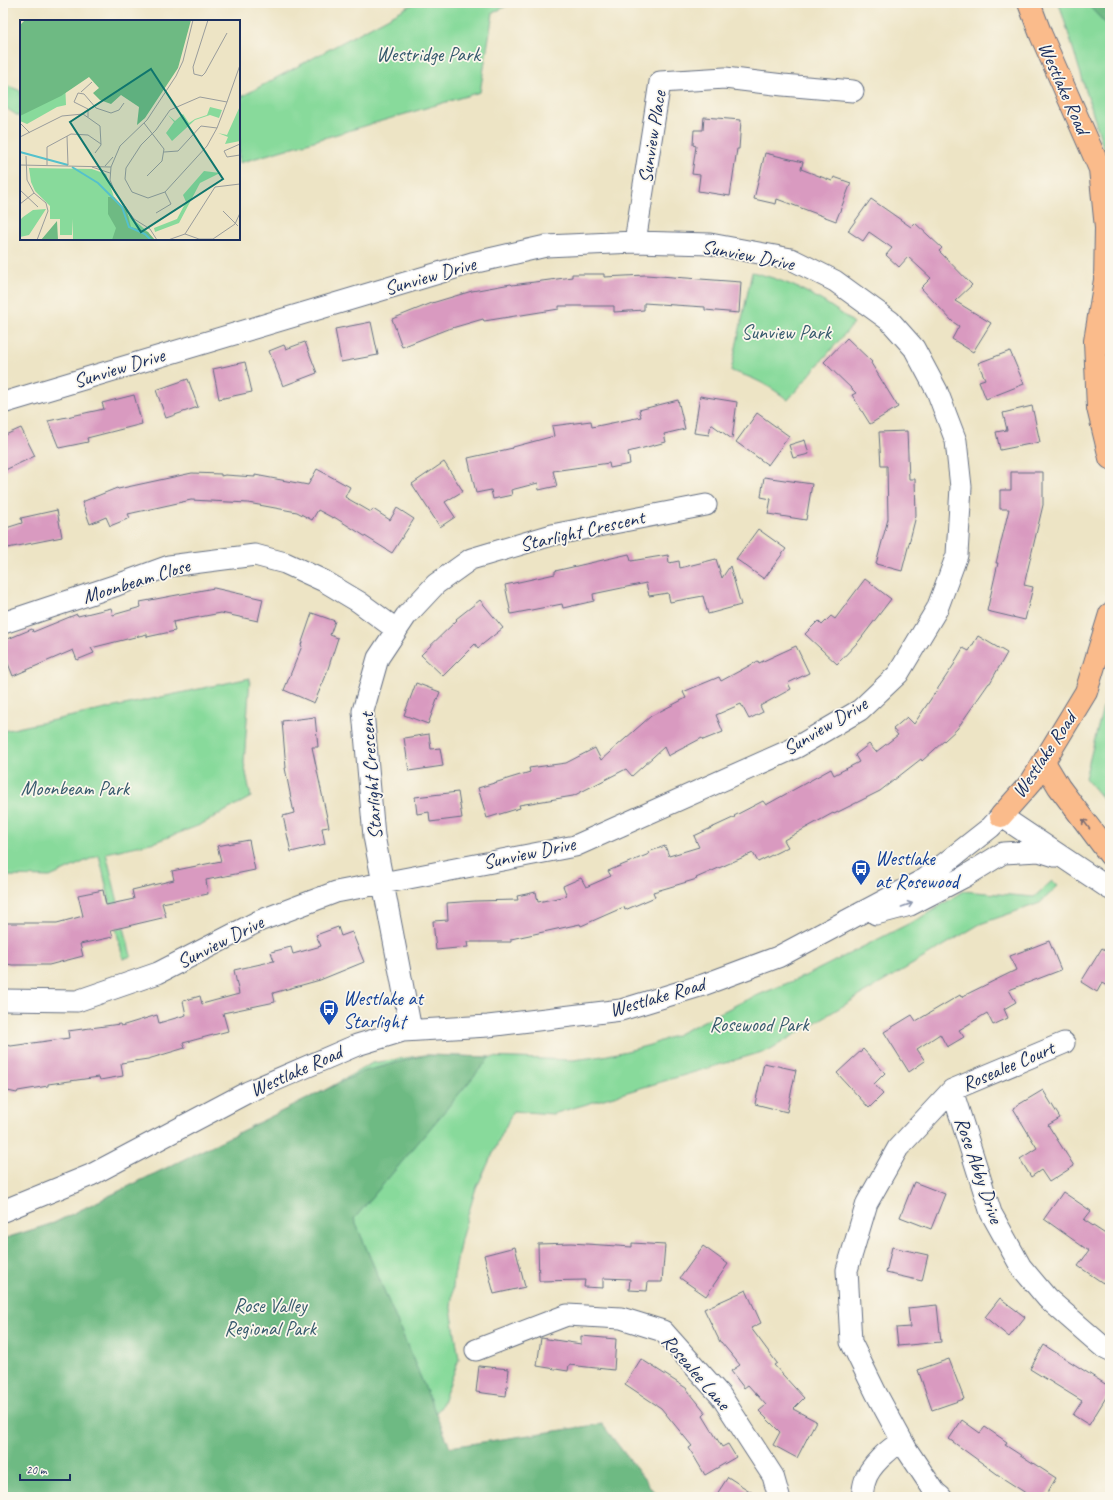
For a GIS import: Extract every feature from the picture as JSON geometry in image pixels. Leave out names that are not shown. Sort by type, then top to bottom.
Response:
[{"type":"main road","name":"Westlake Road","points":[[1029,3],[1041,35],[1100,169],[1106,228],[1105,280],[1095,341],[1098,408],[1110,458]]},
{"type":"main road","name":"Westlake Road","points":[[1001,816],[1032,782],[1086,692],[1110,614]]},
{"type":"main road","points":[[1044,762],[1059,787],[1110,855]]},
{"type":"street","name":"Sunview Place","points":[[635,242],[660,82],[725,78],[853,92]]},
{"type":"street","name":"Sunview Drive","points":[[3,403],[472,263],[546,246],[635,242],[710,244],[791,259],[835,281],[890,321],[914,348],[937,391],[956,441],[960,480],[957,554],[937,609],[898,674],[860,710],[797,747],[575,846],[336,892],[259,921],[158,973],[77,1002],[3,1000]]},
{"type":"street","name":"Starlight Crescent","points":[[411,1030],[374,836],[363,711],[378,658],[406,616],[436,584],[471,559],[552,535],[706,505]]},
{"type":"street","name":"Moonbeam Close","points":[[3,623],[117,586],[169,566],[255,555],[285,563],[324,581],[359,602],[396,630]]},
{"type":"street","points":[[1001,816],[1110,889]]},
{"type":"street","name":"Westlake Road","points":[[3,1211],[91,1176],[248,1092],[357,1045],[403,1031],[488,1026],[621,1010],[703,985],[778,957],[925,879],[991,827],[1001,816]]},
{"type":"street","points":[[843,923],[910,905],[964,878],[1003,853],[1039,851],[1065,859]]},
{"type":"street","name":"Rosealee Court","points":[[952,1090],[1064,1043]]},
{"type":"street","points":[[941,1497],[935,1492],[902,1441],[851,1342],[847,1270],[868,1203],[898,1148],[952,1090]]},
{"type":"street","name":"Rose Abby Drive","points":[[952,1090],[991,1213],[1020,1267],[1047,1298],[1102,1346],[1110,1350]]},
{"type":"street","name":"Rosealee Lane","points":[[476,1350],[568,1315],[620,1318],[663,1331],[721,1396],[773,1476],[779,1497]]},
{"type":"street","points":[[862,1497],[865,1480],[873,1468],[890,1449],[902,1441]]},
{"type":"green space","name":"Westridge Park","points":[[415,3],[512,3],[493,13],[480,92],[240,163],[240,97]]},
{"type":"green space","points":[[1059,3],[1110,3],[1110,169]]},
{"type":"green space","points":[[1086,3],[1110,3],[1110,28]]},
{"type":"green space","points":[[3,84],[20,91],[20,117],[3,106]]},
{"type":"green space","name":"Sunview Park","points":[[752,272],[767,276],[806,292],[830,306],[854,323],[788,400],[761,382],[731,371]]},
{"type":"green space","name":"Moonbeam Park","points":[[250,678],[244,763],[251,797],[200,825],[155,842],[106,853],[131,956],[123,959],[99,855],[50,877],[3,876],[3,731]]},
{"type":"green space","points":[[1110,679],[1110,808],[1085,778]]},
{"type":"green space","name":"Rose Valley Regional Park","points":[[1052,881],[1058,886],[1040,903],[980,924],[769,1050],[553,1114],[513,1111],[475,1191],[461,1239],[454,1277],[451,1308],[459,1359],[441,1407],[404,1448],[3,1497],[3,1239],[54,1223],[320,1093],[372,1063],[425,1055],[573,1060],[603,1056],[650,1045],[676,1035],[746,1000],[805,976],[926,915],[963,891],[1034,897]]},
{"type":"green space","name":"Rose Valley Regional Park","points":[[425,1055],[490,1057],[354,1219],[450,1447],[602,1424],[658,1497],[3,1497],[3,1239],[54,1223],[362,1072]]},
{"type":"building","points":[[704,117],[741,120],[739,149],[737,149],[730,196],[698,191],[700,175],[692,174],[696,146],[693,145],[694,130],[703,130]]},
{"type":"building","points":[[765,153],[803,162],[801,169],[832,181],[834,177],[851,183],[836,221],[777,199],[776,204],[754,199]]},
{"type":"building","points":[[871,199],[911,227],[915,223],[942,248],[939,251],[972,285],[955,301],[991,323],[973,352],[952,339],[959,326],[953,322],[921,288],[931,278],[908,257],[899,267],[886,255],[892,248],[869,232],[863,241],[848,231]]},
{"type":"building","points":[[572,274],[604,274],[604,277],[646,275],[741,282],[739,313],[705,310],[705,307],[644,303],[644,310],[614,312],[614,306],[559,306],[559,309],[484,321],[483,319],[445,330],[402,347],[392,319],[432,303],[472,291],[511,284],[572,277]]},
{"type":"building","points":[[371,322],[378,355],[341,362],[335,329]]},
{"type":"building","points":[[847,338],[872,362],[871,363],[898,407],[870,424],[852,395],[856,393],[824,362]]},
{"type":"building","points":[[305,342],[317,373],[283,386],[269,351],[284,345],[286,349]]},
{"type":"building","points":[[1010,351],[1024,384],[986,399],[979,381],[985,379],[978,363]]},
{"type":"building","points":[[245,362],[252,392],[219,399],[213,369]]},
{"type":"building","points":[[188,379],[198,407],[166,418],[156,390]]},
{"type":"building","points":[[134,395],[142,424],[87,438],[88,442],[59,448],[48,421],[104,409],[102,403]]},
{"type":"building","points":[[700,396],[737,402],[732,439],[711,424],[709,435],[694,433]]},
{"type":"building","points":[[678,400],[685,429],[664,434],[666,442],[628,452],[630,464],[610,468],[609,463],[553,471],[557,486],[539,490],[538,483],[511,490],[512,495],[493,499],[491,490],[476,493],[468,458],[513,448],[554,436],[552,426],[591,421],[592,427],[641,417],[639,410]]},
{"type":"building","points":[[1032,406],[1040,442],[1000,450],[996,432],[1007,430],[1003,413]]},
{"type":"building","points":[[757,413],[789,436],[768,465],[736,442]]},
{"type":"building","points":[[21,428],[35,456],[3,471],[3,436]]},
{"type":"building","points":[[907,431],[909,479],[915,479],[916,516],[902,571],[876,564],[888,519],[887,466],[881,466],[879,432]]},
{"type":"building","points":[[805,440],[809,454],[793,458],[789,445]]},
{"type":"building","points":[[444,462],[463,491],[445,502],[455,517],[440,527],[412,484]]},
{"type":"building","points":[[317,469],[350,487],[345,497],[371,512],[373,509],[390,520],[397,508],[414,519],[392,553],[334,517],[333,518],[318,510],[312,520],[297,512],[248,503],[191,500],[128,514],[130,518],[110,526],[106,517],[90,524],[82,502],[117,488],[192,473],[221,474],[221,476],[255,477],[255,475],[308,485]]},
{"type":"building","points":[[1011,472],[1043,472],[1043,505],[1024,585],[1033,587],[1025,620],[987,611],[998,563],[996,563],[1009,509],[1000,509],[1000,490],[1011,490]]},
{"type":"building","points":[[764,477],[812,484],[806,520],[768,514],[771,499],[761,497]]},
{"type":"building","points":[[57,510],[62,537],[3,549],[3,529],[22,523],[21,518]]},
{"type":"building","points":[[758,529],[786,549],[764,579],[736,559]]},
{"type":"building","points":[[629,554],[631,561],[668,555],[669,563],[679,561],[680,568],[716,559],[722,578],[730,566],[741,605],[708,614],[703,596],[670,602],[668,593],[649,596],[646,583],[593,594],[594,601],[563,608],[562,604],[511,614],[505,585],[555,574],[555,571]]},
{"type":"building","points":[[865,579],[891,599],[859,641],[837,664],[805,634],[818,621],[822,625],[831,616],[835,619]]},
{"type":"building","points":[[214,588],[263,599],[258,621],[221,613],[173,622],[175,631],[147,637],[147,634],[91,648],[94,653],[77,660],[73,650],[13,676],[3,651],[3,641],[32,629],[33,632],[77,614],[78,616],[111,608],[113,615],[141,607],[140,602]]},
{"type":"building","points":[[480,600],[503,628],[478,648],[475,644],[443,676],[421,655],[457,620],[456,619]]},
{"type":"building","points":[[312,613],[335,621],[330,635],[338,638],[325,678],[314,703],[284,690],[302,646],[301,645]]},
{"type":"building","points":[[978,636],[1007,653],[990,683],[957,729],[922,761],[921,759],[880,791],[834,814],[833,813],[784,840],[788,847],[758,862],[753,853],[696,878],[697,879],[653,892],[655,897],[625,910],[624,907],[581,926],[580,924],[511,939],[511,942],[467,942],[468,947],[436,950],[433,921],[448,920],[447,903],[518,900],[517,896],[536,892],[538,902],[567,896],[563,886],[581,878],[586,887],[611,876],[608,871],[649,854],[648,852],[665,846],[669,856],[699,847],[694,836],[735,817],[734,816],[763,801],[766,805],[831,769],[834,775],[859,762],[855,755],[869,744],[876,752],[898,735],[893,729],[907,717],[914,724],[955,663],[963,648],[969,651]]},
{"type":"building","points":[[796,646],[809,673],[788,683],[791,689],[760,706],[763,712],[749,719],[741,704],[716,715],[723,732],[703,740],[702,738],[668,756],[664,747],[632,776],[626,769],[573,796],[519,805],[520,808],[487,818],[478,788],[530,772],[529,768],[566,763],[595,748],[601,760],[651,716],[686,698],[683,692],[719,677],[721,681],[758,661],[759,663]]},
{"type":"building","points":[[416,683],[440,692],[428,724],[404,715]]},
{"type":"building","points":[[315,717],[318,747],[312,747],[329,827],[322,828],[325,844],[291,852],[283,816],[294,813],[285,768],[282,721]]},
{"type":"building","points":[[429,734],[431,749],[440,748],[443,766],[409,771],[404,738]]},
{"type":"building","points":[[458,792],[462,818],[430,822],[429,812],[417,814],[415,797]]},
{"type":"building","points":[[249,840],[255,870],[206,880],[208,894],[162,903],[166,917],[111,930],[113,937],[80,944],[83,956],[49,965],[12,965],[3,963],[3,923],[57,923],[83,916],[78,895],[103,890],[106,905],[134,899],[132,890],[174,880],[172,871],[221,861],[217,846]]},
{"type":"building","points":[[338,927],[341,936],[352,932],[364,962],[320,980],[273,993],[275,1002],[223,1013],[228,1031],[183,1043],[185,1048],[148,1059],[121,1063],[123,1076],[100,1080],[99,1077],[48,1084],[48,1086],[18,1091],[17,1093],[3,1090],[3,1044],[11,1046],[69,1038],[68,1031],[120,1024],[121,1026],[157,1015],[159,1023],[186,1015],[183,1001],[200,996],[202,1004],[239,994],[234,970],[274,961],[271,952],[291,947],[293,954],[321,946],[316,935]]},
{"type":"building","points":[[1049,941],[1061,970],[1009,990],[1016,1002],[1004,1009],[1008,1018],[993,1025],[987,1013],[959,1030],[964,1037],[947,1047],[940,1034],[917,1049],[925,1061],[909,1072],[884,1032],[912,1015],[916,1021],[960,995],[961,997],[1016,970],[1010,956]]},
{"type":"building","points":[[1102,948],[1110,953],[1110,988],[1102,983],[1097,992],[1081,982]]},
{"type":"building","points":[[863,1049],[885,1073],[874,1084],[883,1094],[869,1108],[837,1073]]},
{"type":"building","points":[[764,1063],[796,1070],[787,1112],[755,1104]]},
{"type":"building","points":[[1043,1090],[1060,1118],[1048,1125],[1074,1166],[1049,1182],[1041,1170],[1031,1177],[1020,1159],[1037,1148],[1013,1108]]},
{"type":"building","points":[[914,1182],[945,1194],[931,1229],[900,1217]]},
{"type":"building","points":[[1063,1192],[1091,1211],[1084,1220],[1110,1237],[1110,1272],[1103,1283],[1078,1266],[1089,1251],[1044,1219]]},
{"type":"building","points":[[571,1243],[632,1247],[632,1243],[665,1245],[662,1282],[648,1282],[647,1291],[629,1290],[630,1279],[603,1278],[603,1288],[584,1287],[585,1280],[539,1281],[538,1244]]},
{"type":"building","points":[[703,1246],[728,1264],[706,1296],[680,1278]]},
{"type":"building","points":[[515,1247],[525,1287],[494,1294],[484,1255]]},
{"type":"building","points":[[892,1247],[928,1255],[922,1281],[886,1273]]},
{"type":"building","points":[[746,1290],[761,1323],[751,1328],[777,1363],[774,1365],[804,1398],[793,1409],[816,1421],[797,1458],[773,1445],[780,1432],[759,1411],[766,1405],[748,1385],[744,1388],[731,1371],[740,1365],[720,1342],[704,1309]]},
{"type":"building","points":[[1000,1298],[1025,1317],[1009,1337],[985,1317]]},
{"type":"building","points":[[937,1305],[941,1342],[898,1346],[896,1328],[910,1327],[908,1308]]},
{"type":"building","points":[[581,1336],[616,1339],[614,1370],[569,1365],[568,1371],[537,1366],[541,1338],[581,1344]]},
{"type":"building","points":[[1044,1345],[1110,1387],[1110,1391],[1089,1425],[1073,1415],[1082,1401],[1030,1369]]},
{"type":"building","points":[[641,1359],[686,1388],[706,1413],[703,1416],[722,1447],[728,1444],[736,1457],[705,1475],[689,1448],[692,1446],[661,1408],[625,1384]]},
{"type":"building","points":[[949,1359],[964,1399],[932,1410],[918,1370]]},
{"type":"building","points":[[479,1366],[509,1369],[506,1396],[476,1392]]},
{"type":"building","points":[[962,1420],[980,1433],[985,1427],[1007,1442],[1005,1445],[1056,1478],[1045,1497],[1032,1497],[1004,1479],[949,1439]]},
{"type":"building","points":[[728,1477],[759,1497],[715,1497]]},
{"type":"place","name":"Westlake at Rosewood","points":[[861,886]]},
{"type":"place","name":"Westlake at Starlight","points":[[329,1026]]},
{"type":"park label","name":"Rosewood Park","points":[[759,1024]]}]
